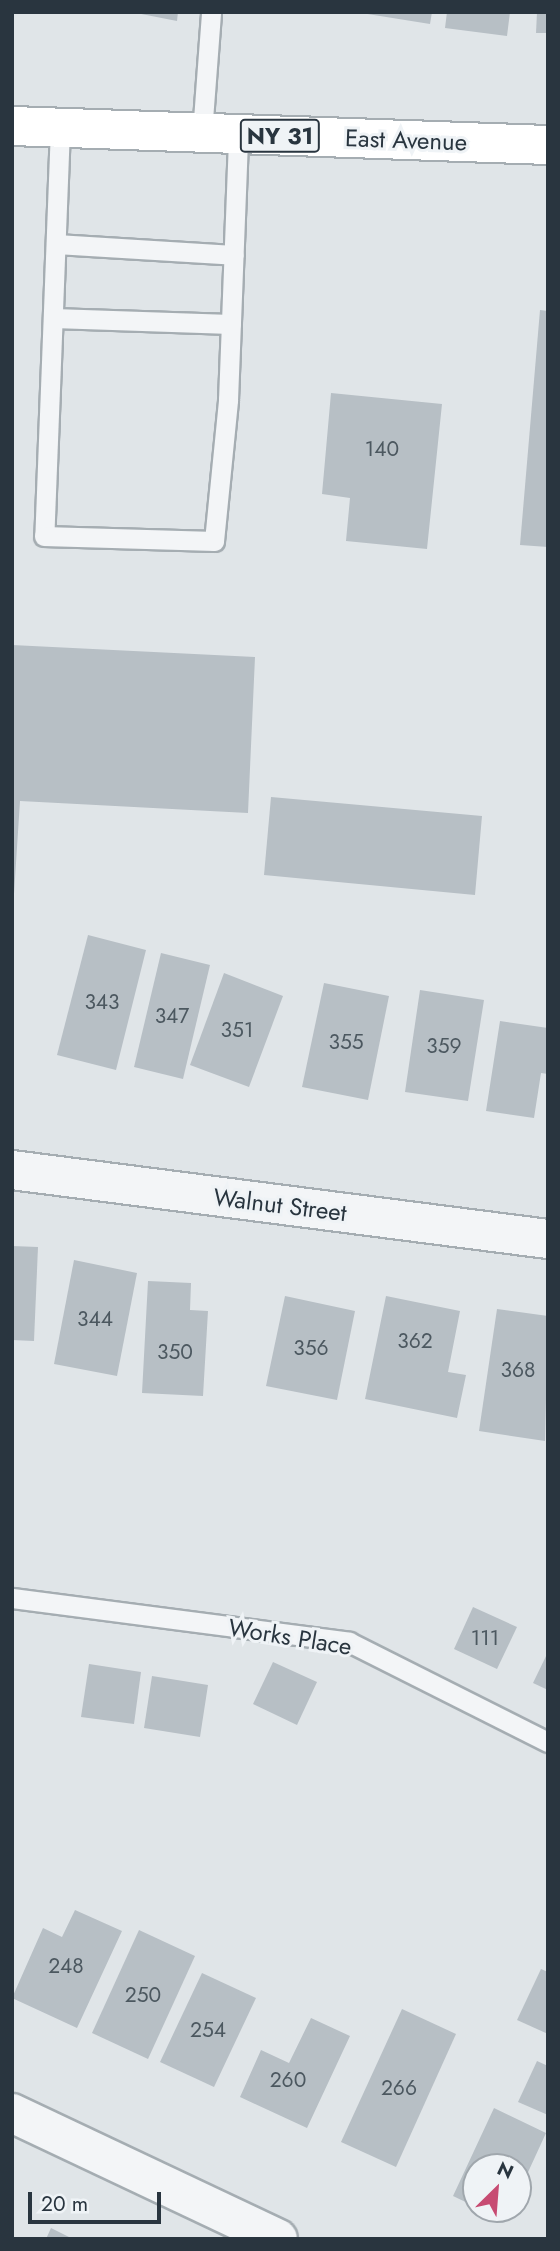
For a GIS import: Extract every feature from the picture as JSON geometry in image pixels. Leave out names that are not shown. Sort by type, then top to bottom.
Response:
[{"type":"highway","name":"East Avenue","points":[[12,126],[548,145]]},
{"type":"street","name":"Walnut Street","points":[[12,1170],[548,1239]]},
{"type":"street","points":[[12,2113],[278,2239]]},
{"type":"lane","points":[[60,128],[44,536],[214,541],[229,400],[234,255],[220,134],[211,12]]},
{"type":"lane","points":[[56,244],[234,255]]},
{"type":"lane","points":[[53,318],[231,324]]},
{"type":"lane","name":"Works Place","points":[[12,1598],[349,1642],[548,1742]]},
{"type":"building","points":[[131,12],[178,12],[177,21]]},
{"type":"building","points":[[355,12],[432,12],[430,24]]},
{"type":"building","points":[[447,12],[510,12],[507,36],[445,28]]},
{"type":"building","points":[[537,12],[548,12],[548,33],[536,33]]},
{"type":"building","points":[[540,310],[548,311],[548,547],[520,545]]},
{"type":"building","points":[[331,393],[442,404],[427,549],[346,541],[350,498],[322,494]]},
{"type":"building","points":[[12,645],[255,657],[248,813],[20,801],[12,925]]},
{"type":"building","points":[[271,797],[482,816],[475,895],[264,875]]},
{"type":"building","points":[[88,935],[146,950],[116,1070],[57,1055]]},
{"type":"building","points":[[161,953],[210,965],[183,1079],[134,1067]]},
{"type":"building","points":[[224,973],[283,996],[249,1087],[190,1065]]},
{"type":"building","points":[[324,983],[389,996],[368,1100],[302,1087]]},
{"type":"building","points":[[420,990],[484,1000],[468,1101],[405,1092]]},
{"type":"building","points":[[500,1021],[548,1028],[548,1074],[541,1073],[534,1118],[486,1111]]},
{"type":"building","points":[[12,1246],[38,1247],[34,1341],[12,1340]]},
{"type":"building","points":[[74,1260],[137,1273],[117,1376],[54,1364]]},
{"type":"building","points":[[148,1281],[191,1283],[190,1310],[208,1311],[203,1396],[142,1393]]},
{"type":"building","points":[[285,1296],[355,1311],[337,1400],[266,1386]]},
{"type":"building","points":[[386,1296],[460,1311],[448,1372],[466,1375],[457,1418],[365,1399]]},
{"type":"building","points":[[497,1309],[548,1316],[545,1441],[479,1431]]},
{"type":"building","points":[[473,1607],[517,1627],[497,1669],[454,1649]]},
{"type":"building","points":[[548,1652],[548,1690],[533,1683]]},
{"type":"building","points":[[273,1662],[317,1682],[297,1725],[253,1704]]},
{"type":"building","points":[[89,1664],[141,1672],[134,1724],[81,1717]]},
{"type":"building","points":[[152,1676],[208,1685],[200,1737],[144,1728]]},
{"type":"building","points":[[75,1910],[122,1931],[77,2028],[12,1998],[43,1928],[62,1937]]},
{"type":"building","points":[[139,1930],[195,1956],[148,2059],[92,2033]]},
{"type":"building","points":[[541,1969],[548,1972],[548,2034],[517,2020]]},
{"type":"building","points":[[202,1973],[256,1998],[214,2087],[160,2062]]},
{"type":"building","points":[[402,2009],[456,2034],[396,2167],[341,2142]]},
{"type":"building","points":[[311,2018],[350,2036],[307,2128],[240,2097],[261,2050],[289,2063]]},
{"type":"building","points":[[537,2061],[548,2066],[548,2115],[518,2102]]},
{"type":"building","points":[[494,2108],[546,2133],[532,2164],[532,2153],[473,2153]]},
{"type":"building","points":[[462,2177],[462,2200],[453,2196]]},
{"type":"building","points":[[51,2228],[73,2239],[46,2239]]}]
